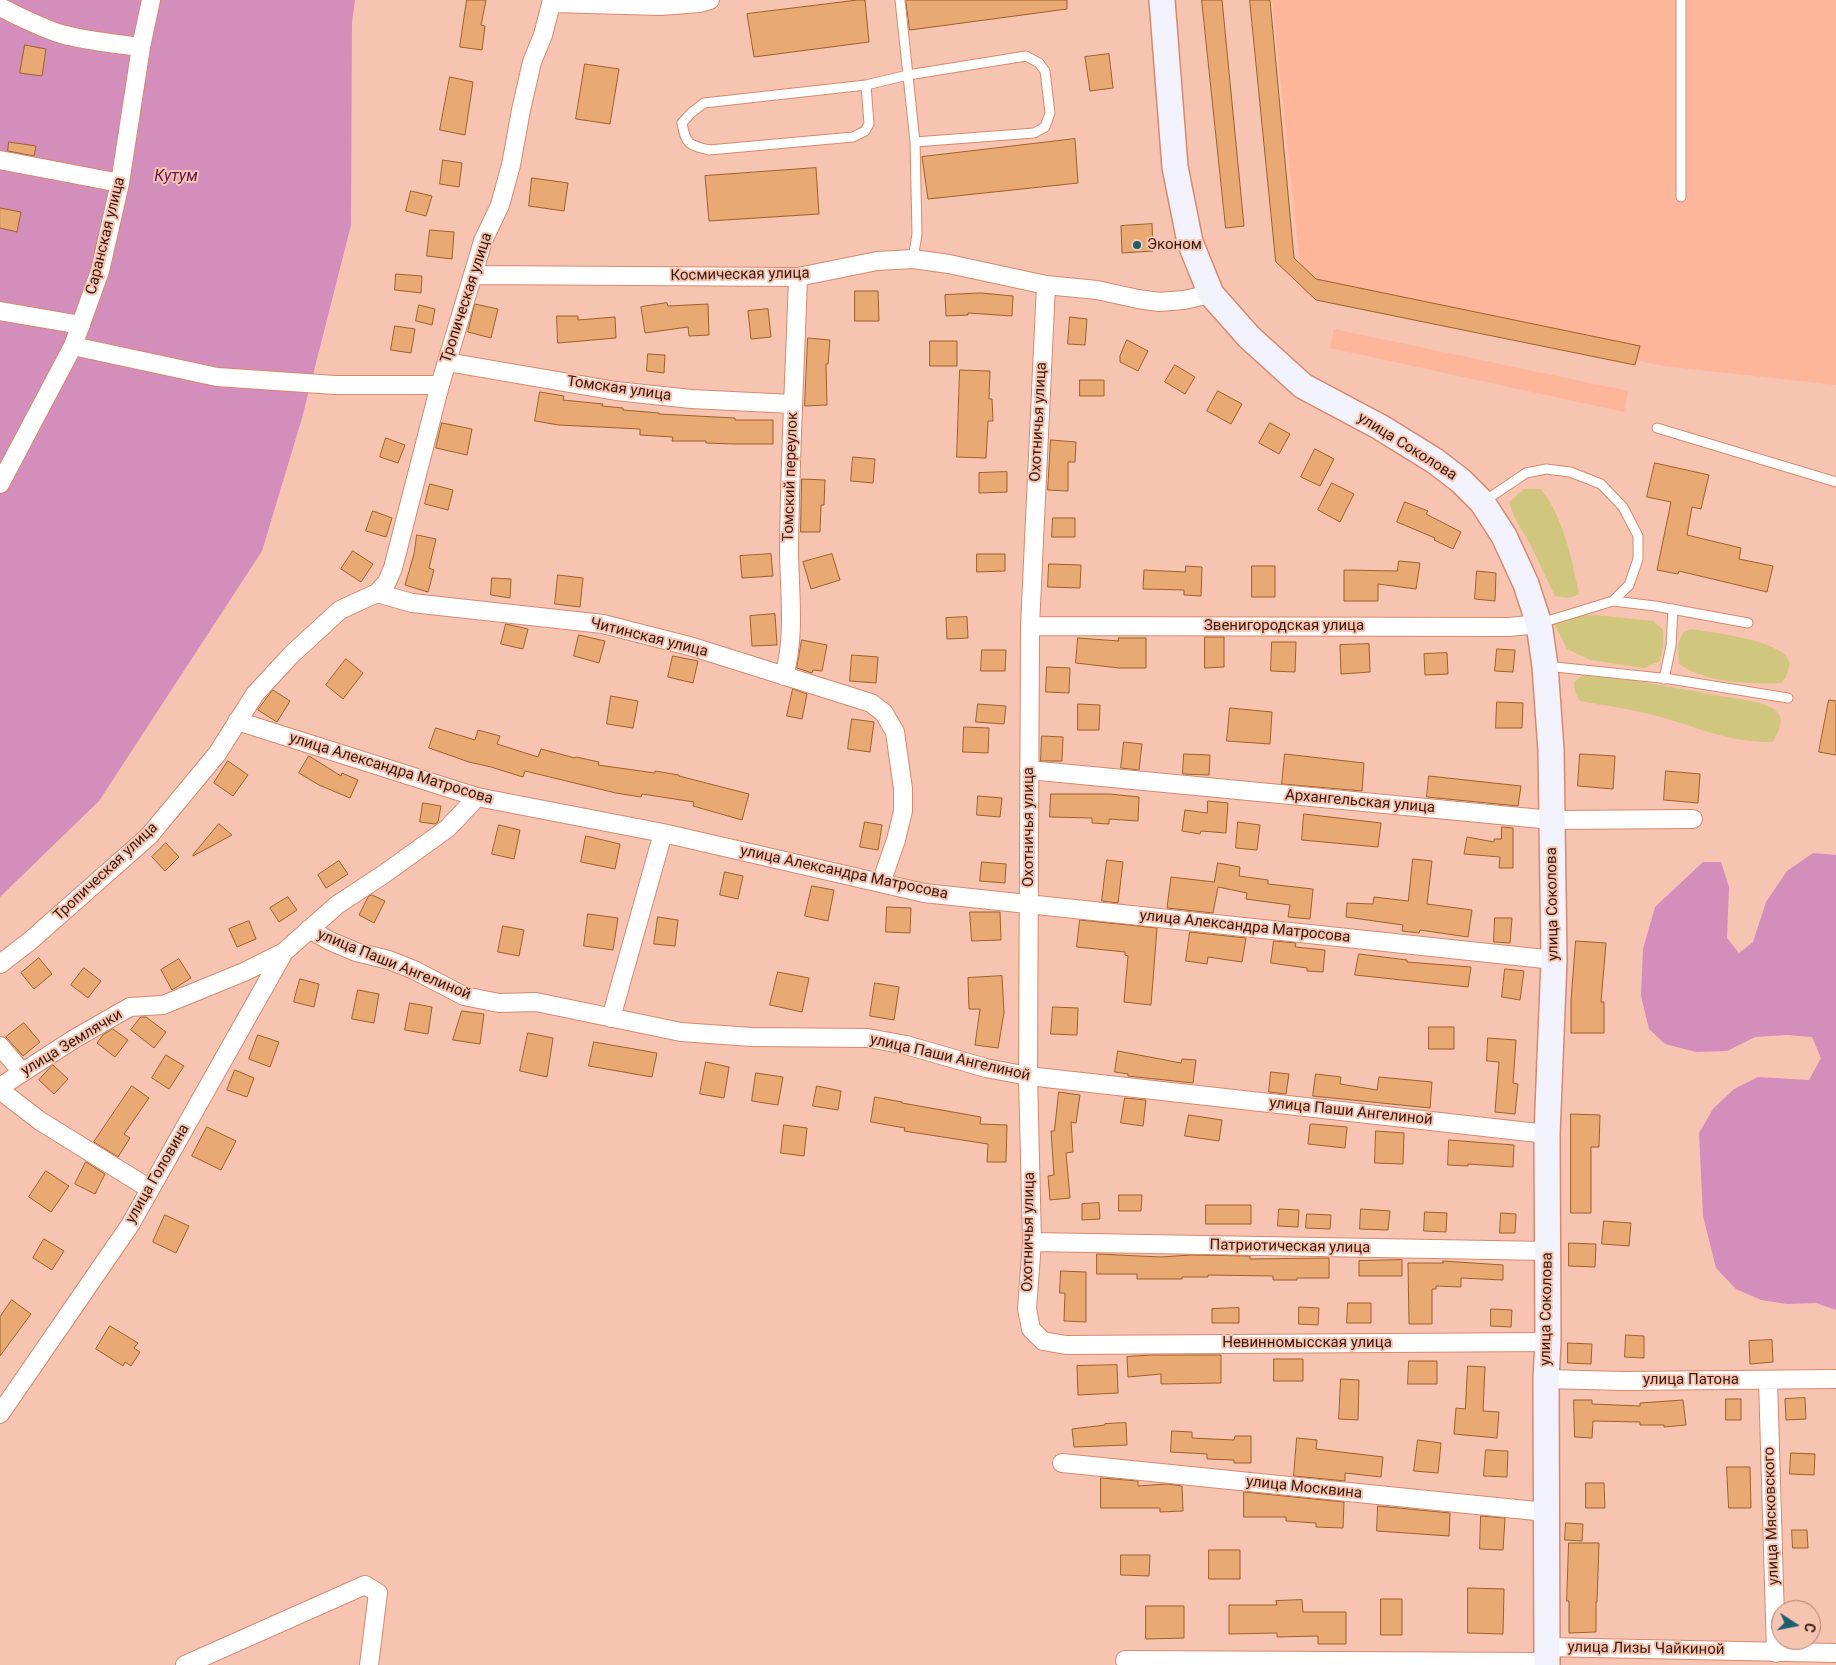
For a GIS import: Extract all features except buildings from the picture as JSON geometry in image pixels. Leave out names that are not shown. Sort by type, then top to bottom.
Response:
[{"type":"main road","name":"улица Соколова","points":[[1162,0],[1175,167],[1190,242],[1211,294],[1248,337],[1302,386],[1380,427],[1435,461],[1461,481],[1482,502],[1504,536],[1526,584],[1539,624],[1546,666],[1551,750],[1554,960],[1548,1134],[1546,1658]]},
{"type":"street","name":"Саранская улица","points":[[0,484],[73,346],[100,271],[120,183],[150,0]]},
{"type":"street","points":[[552,1],[661,6],[700,3],[710,0]]},
{"type":"street","name":"Тропическая улица","points":[[0,964],[149,836],[216,754],[255,694],[291,655],[340,610],[377,593],[387,582],[393,568],[440,385],[483,241],[500,205],[511,165],[520,110],[532,62],[543,35],[552,1]]},
{"type":"street","points":[[0,7],[36,25],[62,34],[98,42],[141,47]]},
{"type":"street","points":[[0,160],[120,183]]},
{"type":"street","name":"Космическая улица","points":[[473,275],[798,277],[877,261],[913,259],[949,264],[1046,285],[1097,290],[1159,302],[1184,300],[1211,294]]},
{"type":"street","name":"Томский переулок","points":[[784,676],[790,655],[791,631],[789,547],[798,277]]},
{"type":"street","name":"Охотничья улица","points":[[1046,285],[1030,626],[1028,1076],[1032,1242],[1027,1309],[1031,1329],[1043,1341],[1066,1345]]},
{"type":"street","points":[[0,311],[81,325]]},
{"type":"street","points":[[73,346],[216,376],[318,384],[440,385]]},
{"type":"street","name":"Томская улица","points":[[447,362],[616,391],[691,399],[793,404]]},
{"type":"street","name":"Читинская улица","points":[[377,593],[412,604],[603,624],[693,647],[871,703],[884,713],[895,732],[903,789],[903,811],[896,840],[880,883]]},
{"type":"street","name":"Звенигородская улица","points":[[1030,626],[1509,627],[1539,624]]},
{"type":"street","name":"улица Александра Матросова","points":[[237,721],[477,797],[663,834],[924,893],[1554,960]]},
{"type":"street","name":"Архангельская улица","points":[[1029,770],[1552,820],[1693,819]]},
{"type":"street","name":"улица Головина","points":[[0,1414],[130,1225],[284,952],[337,905],[448,828],[477,797]]},
{"type":"street","points":[[611,1018],[663,834]]},
{"type":"street","name":"улица Паши Ангелиной","points":[[309,929],[330,941],[356,952],[389,960],[414,970],[464,996],[499,1003],[536,1002],[690,1032],[752,1037],[868,1038],[906,1044],[986,1068],[1028,1076],[1548,1134]]},
{"type":"street","name":"улица Землячки","points":[[0,1086],[74,1039],[130,1008],[163,1005],[244,972],[284,952]]},
{"type":"street","points":[[0,1046],[22,1072]]},
{"type":"street","points":[[0,1090],[40,1121],[150,1189]]},
{"type":"street","name":"Патриотическая улица","points":[[1032,1242],[1548,1251]]},
{"type":"street","name":"Невинномысская улица","points":[[1066,1345],[1548,1342]]},
{"type":"street","name":"улица Патона","points":[[1546,1379],[1836,1379]]},
{"type":"street","name":"улица Мясковского","points":[[1768,1380],[1776,1653]]},
{"type":"street","name":"улица Москвина","points":[[1062,1464],[1546,1512]]},
{"type":"street","points":[[185,1665],[365,1585],[378,1593],[368,1665]]},
{"type":"street","name":"улица Лизы Чайкиной","points":[[1125,1660],[1546,1658],[1776,1653],[1836,1654]]},
{"type":"lane","points":[[900,0],[915,142],[917,234],[913,259]]},
{"type":"lane","points":[[1681,0],[1681,197]]},
{"type":"lane","points":[[866,85],[869,124],[864,131],[853,137],[709,150],[692,146],[685,137],[682,123],[704,103],[866,85],[908,75],[1026,56],[1039,63],[1044,71],[1050,113],[1045,126],[1034,134],[915,142]]},
{"type":"lane","points":[[1657,428],[1836,482]]},
{"type":"lane","points":[[1482,502],[1526,473],[1546,468],[1570,472],[1600,484],[1623,507],[1638,536],[1638,559],[1629,585],[1613,601]]},
{"type":"lane","points":[[1539,624],[1613,601],[1673,609],[1748,623]]},
{"type":"lane","points":[[1664,679],[1671,646],[1673,609]]},
{"type":"lane","points":[[1546,666],[1664,679],[1788,698]]},
{"type":"shaded area","points":[[1272,0],[1836,0],[1836,385],[1663,366],[1303,293]]},
{"type":"shaded area","points":[[1334,329],[1628,391],[1624,412],[1330,348]]},
{"type":"shaded area","points":[[1524,489],[1541,489],[1549,500],[1566,539],[1579,594],[1569,598],[1555,596],[1514,516],[1509,502]]},
{"type":"shaded area","points":[[1596,615],[1653,621],[1663,630],[1663,646],[1660,661],[1644,668],[1590,660],[1567,649],[1555,625],[1560,616]]},
{"type":"shaded area","points":[[1691,629],[1751,640],[1783,653],[1790,663],[1786,677],[1781,683],[1755,683],[1715,679],[1690,670],[1679,664],[1678,644],[1683,632]]},
{"type":"shaded area","points":[[1583,675],[1619,678],[1756,702],[1776,711],[1781,720],[1780,726],[1773,742],[1757,742],[1714,734],[1672,720],[1629,709],[1580,701],[1575,692],[1574,682]]},
{"type":"water","name":"Кутум","points":[[0,0],[355,0],[352,22],[351,225],[302,418],[262,551],[99,801],[0,897]]},
{"type":"water","points":[[1813,853],[1836,855],[1836,1310],[1816,1303],[1787,1304],[1761,1300],[1736,1289],[1716,1268],[1703,1216],[1699,1133],[1713,1109],[1734,1089],[1758,1077],[1809,1080],[1821,1058],[1812,1037],[1787,1035],[1755,1037],[1727,1051],[1696,1052],[1665,1044],[1649,1029],[1641,996],[1643,949],[1655,907],[1703,862],[1721,862],[1729,887],[1727,938],[1739,953],[1753,942],[1766,902],[1787,871]]},
{"type":"place","name":"Эконом","points":[[1137,245]]}]
